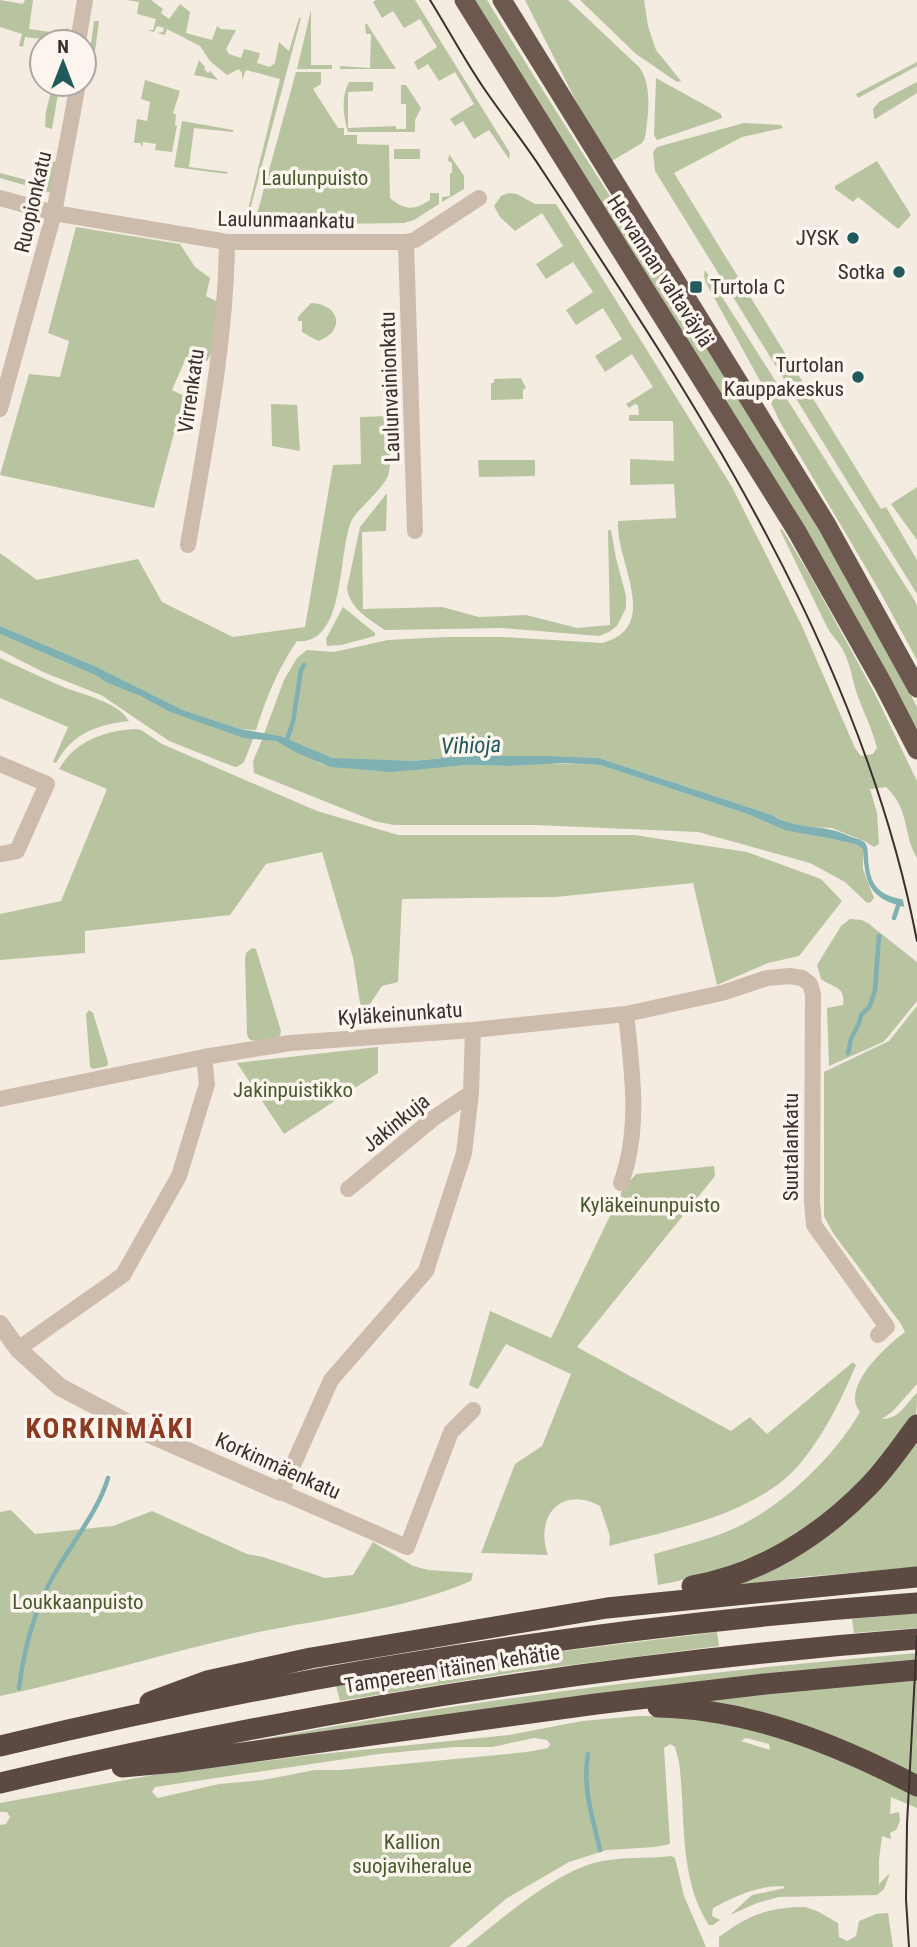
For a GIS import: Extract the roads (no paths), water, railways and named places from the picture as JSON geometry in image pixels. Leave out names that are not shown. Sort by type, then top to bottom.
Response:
[{"type":"highway","name":"Hervannan valtaväylä","points":[[464,0],[796,530],[917,750]]},
{"type":"highway","name":"Hervannan valtaväylä","points":[[502,0],[828,524],[917,688]]},
{"type":"highway","points":[[517,0],[541,63]]},
{"type":"highway","points":[[607,1608],[670,1590],[713,1583],[786,1551],[836,1517],[860,1494],[883,1470],[917,1425]]},
{"type":"highway","points":[[82,1726],[207,1681],[311,1658],[607,1608],[917,1577]]},
{"type":"highway","name":"Tampereen itäinen kehätie","points":[[0,1746],[82,1726],[380,1669],[561,1641],[747,1619],[917,1604]]},
{"type":"highway","name":"Tampereen itäinen kehätie","points":[[0,1783],[262,1726],[500,1686],[739,1655],[917,1639]]},
{"type":"highway","points":[[43,1773],[177,1762],[596,1704],[917,1670]]},
{"type":"highway","points":[[596,1704],[679,1708],[751,1719],[814,1739],[917,1786]]},
{"type":"street","points":[[80,28],[85,0]]},
{"type":"street","name":"Ruopionkatu","points":[[0,409],[54,213],[75,98]]},
{"type":"street","name":"Laulunmaankatu","points":[[0,198],[54,213],[227,242],[406,242],[415,240],[478,198]]},
{"type":"street","name":"Virrenkatu","points":[[188,545],[217,370],[227,272],[227,242]]},
{"type":"street","name":"Laulunvainionkatu","points":[[406,242],[415,531]]},
{"type":"street","points":[[0,764],[47,784],[17,851],[0,854]]},
{"type":"street","name":"Kyläkeinunkatu","points":[[0,1099],[204,1057],[290,1043],[473,1030],[626,1014],[722,993],[767,978],[790,975],[802,978]]},
{"type":"street","name":"Suutalankatu","points":[[802,978],[810,984],[813,994],[814,1225],[887,1327],[878,1335]]},
{"type":"street","points":[[621,1183],[627,1168],[633,1134],[632,1076],[626,1014]]},
{"type":"street","points":[[281,1492],[331,1380],[425,1271],[464,1153],[471,1093],[473,1030]]},
{"type":"street","points":[[18,1349],[123,1275],[180,1173],[207,1084],[204,1057]]},
{"type":"street","name":"Jakinkuja","points":[[348,1189],[434,1118],[471,1093]]},
{"type":"street","name":"Korkinmäenkatu","points":[[0,1324],[18,1349],[60,1387],[149,1433],[407,1548],[451,1432],[473,1410]]},
{"type":"water","points":[[0,626],[97,667],[183,710],[240,729],[281,736],[333,758],[414,761],[460,756],[599,758],[791,823],[829,829],[861,840],[867,847],[872,879],[881,892],[896,898],[917,901],[914,909],[880,897],[869,884],[863,849],[857,845],[787,831],[747,814],[600,765],[466,765],[391,772],[331,767],[276,741],[244,738],[170,712],[97,676],[0,634]]},
{"type":"waterway","points":[[286,742],[293,722],[304,665]]},
{"type":"waterway","points":[[894,918],[899,903]]},
{"type":"waterway","points":[[848,1053],[861,1015],[870,1006],[875,990],[879,936]]},
{"type":"waterway","points":[[19,1688],[27,1643],[36,1614],[55,1573],[98,1503],[108,1478]]},
{"type":"waterway","points":[[588,1754],[587,1791],[600,1850]]},
{"type":"tram line","points":[[430,0],[476,76],[535,160],[660,351],[768,538],[816,634],[857,733],[892,836],[917,941]]},
{"type":"tram line","points":[[909,1947],[906,1899],[907,1824],[917,1636]]},
{"type":"place","name":"JYSK","points":[[853,238]]},
{"type":"place","name":"Sotka","points":[[899,272]]},
{"type":"place","name":"Turtola C","points":[[696,287]]},
{"type":"place","name":"Turtolan Kauppakeskus","points":[[858,377]]},
{"type":"district","name":"KORKINMÄKI","points":[[110,1428]]},
{"type":"park label","name":"Laulunpuisto","points":[[315,178]]},
{"type":"park label","name":"Jakinpuistikko","points":[[293,1090]]},
{"type":"park label","name":"Kyläkeinunpuisto","points":[[650,1205]]},
{"type":"park label","name":"Loukkaanpuisto","points":[[78,1602]]},
{"type":"park label","name":"Kallion suojaviheralue","points":[[412,1854]]},
{"type":"water label","name":"Vihioja","points":[[471,745]]}]
